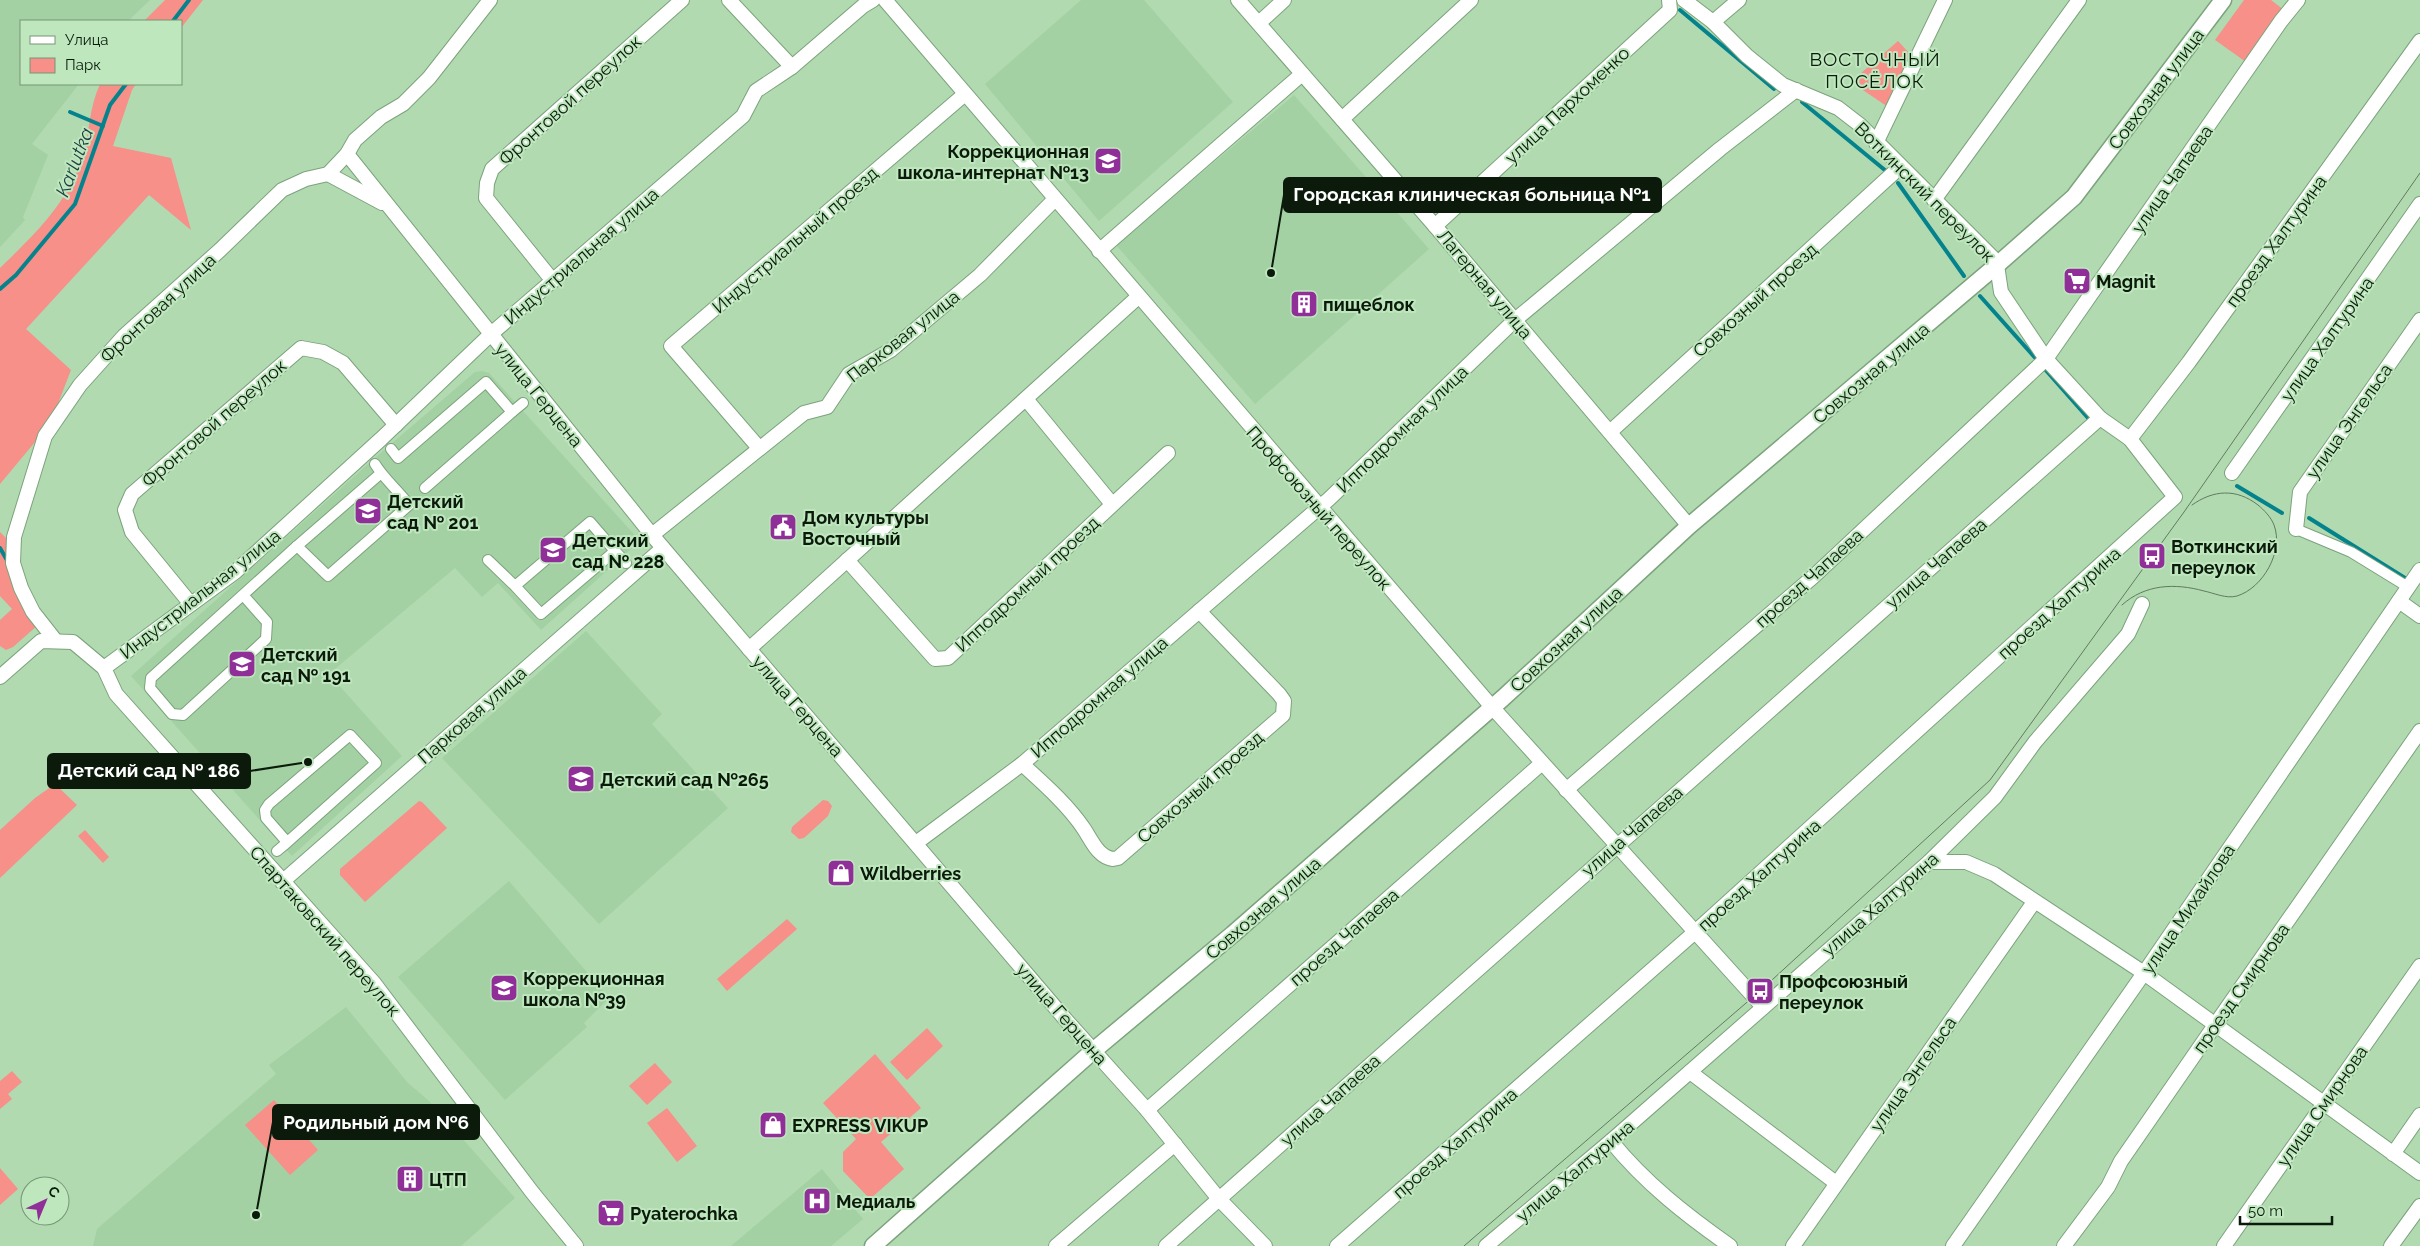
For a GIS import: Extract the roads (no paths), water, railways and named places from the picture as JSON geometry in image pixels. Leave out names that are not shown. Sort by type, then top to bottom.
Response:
[{"type":"street","points":[[387,206],[328,174],[347,154],[355,140],[381,117],[403,104],[429,78],[490,0]]},
{"type":"street","name":"Фронтовой переулок","points":[[553,281],[486,198],[487,183],[492,169],[682,0]]},
{"type":"street","points":[[729,0],[792,67]]},
{"type":"street","name":"Индустриальная улица","points":[[104,668],[234,572],[396,425],[490,334],[743,116],[756,91],[792,67],[863,6],[873,0]]},
{"type":"street","name":"Профсоюзный переулок","points":[[885,0],[1319,508],[1492,707],[1763,1007]]},
{"type":"street","name":"Лагерная улица","points":[[1238,0],[1435,226],[1689,526]]},
{"type":"street","points":[[1259,23],[1284,0]]},
{"type":"street","points":[[1342,119],[1471,0]]},
{"type":"street","name":"улица Пархоменко","points":[[1435,226],[1670,10],[1669,0]]},
{"type":"street","name":"Воткинский переулок","points":[[1684,0],[1713,22],[1747,56],[1783,85],[1838,108],[1860,125],[1993,258],[1997,266],[2000,292],[2046,360],[2100,418],[2130,438],[2175,497]]},
{"type":"street","points":[[1713,22],[1739,0]]},
{"type":"street","points":[[1876,143],[1945,0]]},
{"type":"street","points":[[1934,200],[2079,0]]},
{"type":"street","name":"Совхозная улица","points":[[873,1246],[1093,1051],[1233,934],[1492,707],[1689,526],[1997,266],[2074,197],[2223,0]]},
{"type":"street","name":"улица Чапаева","points":[[2046,360],[2281,21],[2298,0]]},
{"type":"street","name":"проезд Халтурина","points":[[2130,438],[2195,354],[2420,41]]},
{"type":"street","points":[[1099,250],[1302,74]]},
{"type":"street","name":"Ипподромная улица","points":[[916,843],[1022,764],[1319,508],[1515,320],[1720,149],[1796,90]]},
{"type":"street","name":"Индустриальный проезд","points":[[759,448],[671,346],[965,94]]},
{"type":"street","name":"улица Герцена","points":[[347,154],[652,535],[1093,1051],[1146,1110],[1219,1199],[1265,1246]]},
{"type":"street","name":"Совхозный проезд","points":[[1610,432],[1900,167]]},
{"type":"street","name":"Фронтовая улица","points":[[55,640],[33,612],[13,563],[14,537],[45,436],[80,385],[124,336],[220,250],[282,190],[306,179],[328,174]]},
{"type":"street","name":"Парковая улица","points":[[652,535],[804,413],[827,408],[849,374],[891,350],[980,276],[1055,199]]},
{"type":"street","name":"улица Халтурина","points":[[2232,473],[2420,204]]},
{"type":"street","points":[[749,649],[1138,297]]},
{"type":"street","name":"улица Энгельса","points":[[2296,529],[2300,492],[2420,320]]},
{"type":"street","name":"Фронтовой переулок","points":[[190,603],[132,532],[125,510],[132,494],[147,481],[301,348],[323,352],[343,363],[396,425]]},
{"type":"street","name":"проезд Чапаева","points":[[1566,790],[1814,576],[2046,360]]},
{"type":"street","points":[[391,449],[398,458],[486,382],[512,412]]},
{"type":"street","points":[[1026,399],[1112,504]]},
{"type":"street","points":[[425,488],[523,404]]},
{"type":"street","name":"улица Чапаева","points":[[1166,1246],[1617,844],[2100,418]]},
{"type":"street","name":"Ипподромный проезд","points":[[847,560],[935,659],[948,658],[1168,453]]},
{"type":"street","points":[[297,546],[328,576],[409,505],[396,487],[380,474],[375,464]]},
{"type":"street","points":[[243,595],[267,622],[266,639],[183,715],[172,714],[150,688],[151,678],[297,546],[380,474]]},
{"type":"street","name":"проезд Халтурина","points":[[1337,1246],[1695,932],[2175,497]]},
{"type":"street","points":[[515,586],[590,522],[626,564]]},
{"type":"street","points":[[2296,529],[2351,552],[2408,587]]},
{"type":"street","name":"Парковая улица","points":[[282,882],[430,750],[663,548]]},
{"type":"street","points":[[488,560],[541,614],[615,551]]},
{"type":"street","name":"улица Михайлова","points":[[1953,1246],[2144,973],[2420,570]]},
{"type":"street","points":[[2399,602],[2420,616]]},
{"type":"street","name":"улица Халтурина","points":[[1486,1246],[1611,1141],[1929,862],[1995,797],[2035,742],[2128,634],[2142,604]]},
{"type":"street","name":"Совхозный проезд","points":[[1022,764],[1057,796],[1082,826],[1101,855],[1113,859],[1133,845],[1282,715],[1284,701],[1279,694],[1199,611]]},
{"type":"street","points":[[0,677],[41,641],[55,640]]},
{"type":"street","name":"Спартаковский переулок","points":[[55,640],[73,642],[104,668],[116,694],[382,994],[532,1192],[576,1246]]},
{"type":"street","name":"проезд Смирнова","points":[[2064,1246],[2108,1187],[2122,1161],[2215,1024],[2420,732]]},
{"type":"street","points":[[277,851],[376,763],[350,735],[269,804],[265,810],[266,818],[287,842]]},
{"type":"street","name":"проезд Чапаева","points":[[1146,1110],[1542,763]]},
{"type":"street","points":[[1929,862],[1966,862],[1994,874],[2144,973],[2420,1173]]},
{"type":"street","name":"улица Энгельса","points":[[1793,1246],[2034,902]]},
{"type":"street","name":"улица Смирнова","points":[[2224,1246],[2420,966]]},
{"type":"street","points":[[1690,1072],[1836,1183]]},
{"type":"street","points":[[2393,1154],[2420,1115]]},
{"type":"street","points":[[1611,1141],[1633,1168],[1685,1214],[1730,1246]]},
{"type":"street","points":[[1056,1246],[1175,1144]]},
{"type":"street","points":[[2391,1246],[2420,1206]]},
{"type":"waterway","name":"Karlutka","points":[[174,20],[189,0]]},
{"type":"waterway","points":[[1680,10],[1774,89]]},
{"type":"waterway","name":"Karlutka","points":[[0,289],[16,275],[75,204],[110,105],[125,85]]},
{"type":"waterway","points":[[1802,102],[1886,171]]},
{"type":"waterway","points":[[70,112],[103,126]]},
{"type":"waterway","points":[[1898,183],[1964,276]]},
{"type":"waterway","points":[[1980,296],[2039,362]]},
{"type":"waterway","points":[[2043,367],[2088,418]]},
{"type":"waterway","points":[[2237,486],[2282,513]]},
{"type":"waterway","points":[[2309,518],[2405,578]]},
{"type":"waterway","points":[[0,548],[8,562]]},
{"type":"tram line","points":[[1464,1246],[1760,991],[1990,780],[2184,512],[2420,173]]},
{"type":"tram line","points":[[2122,605],[2131,598],[2150,589],[2171,586],[2193,588],[2233,597],[2246,592],[2263,577],[2274,557],[2276,546],[2274,525],[2265,511],[2250,500],[2225,493],[2208,496],[2192,505]]},
{"type":"place","name":"Коррекционная школа-интернат №13","points":[[1108,161]]},
{"type":"place","name":"Городская клиническая больница №1","points":[[1271,273]]},
{"type":"place","name":"Magnit","points":[[2077,281]]},
{"type":"place","name":"пищеблок","points":[[1304,304]]},
{"type":"place","name":"Детский сад № 201","points":[[368,511]]},
{"type":"place","name":"Дом культуры Восточный","points":[[783,527]]},
{"type":"place","name":"Детский сад № 228","points":[[553,550]]},
{"type":"place","name":"Воткинский переулок","points":[[2152,556]]},
{"type":"place","name":"Детский сад № 191","points":[[242,664]]},
{"type":"place","name":"Детский сад № 186","points":[[308,762]]},
{"type":"place","name":"Детский сад №265","points":[[581,779]]},
{"type":"place","name":"Wildberries","points":[[841,873]]},
{"type":"place","name":"Коррекционная школа №39","points":[[504,988]]},
{"type":"place","name":"Профсоюзный переулок","points":[[1760,991]]},
{"type":"place","name":"EXPRESS VIKUP","points":[[773,1125]]},
{"type":"place","name":"ЦТП","points":[[410,1179]]},
{"type":"place","name":"Медиаль","points":[[817,1201]]},
{"type":"place","name":"Pyaterochka","points":[[611,1213]]},
{"type":"place","name":"Родильный дом №6","points":[[256,1215]]},
{"type":"district","name":"ВОСТОЧНЫЙ ПОСЁЛОК","points":[[1875,70]]}]
